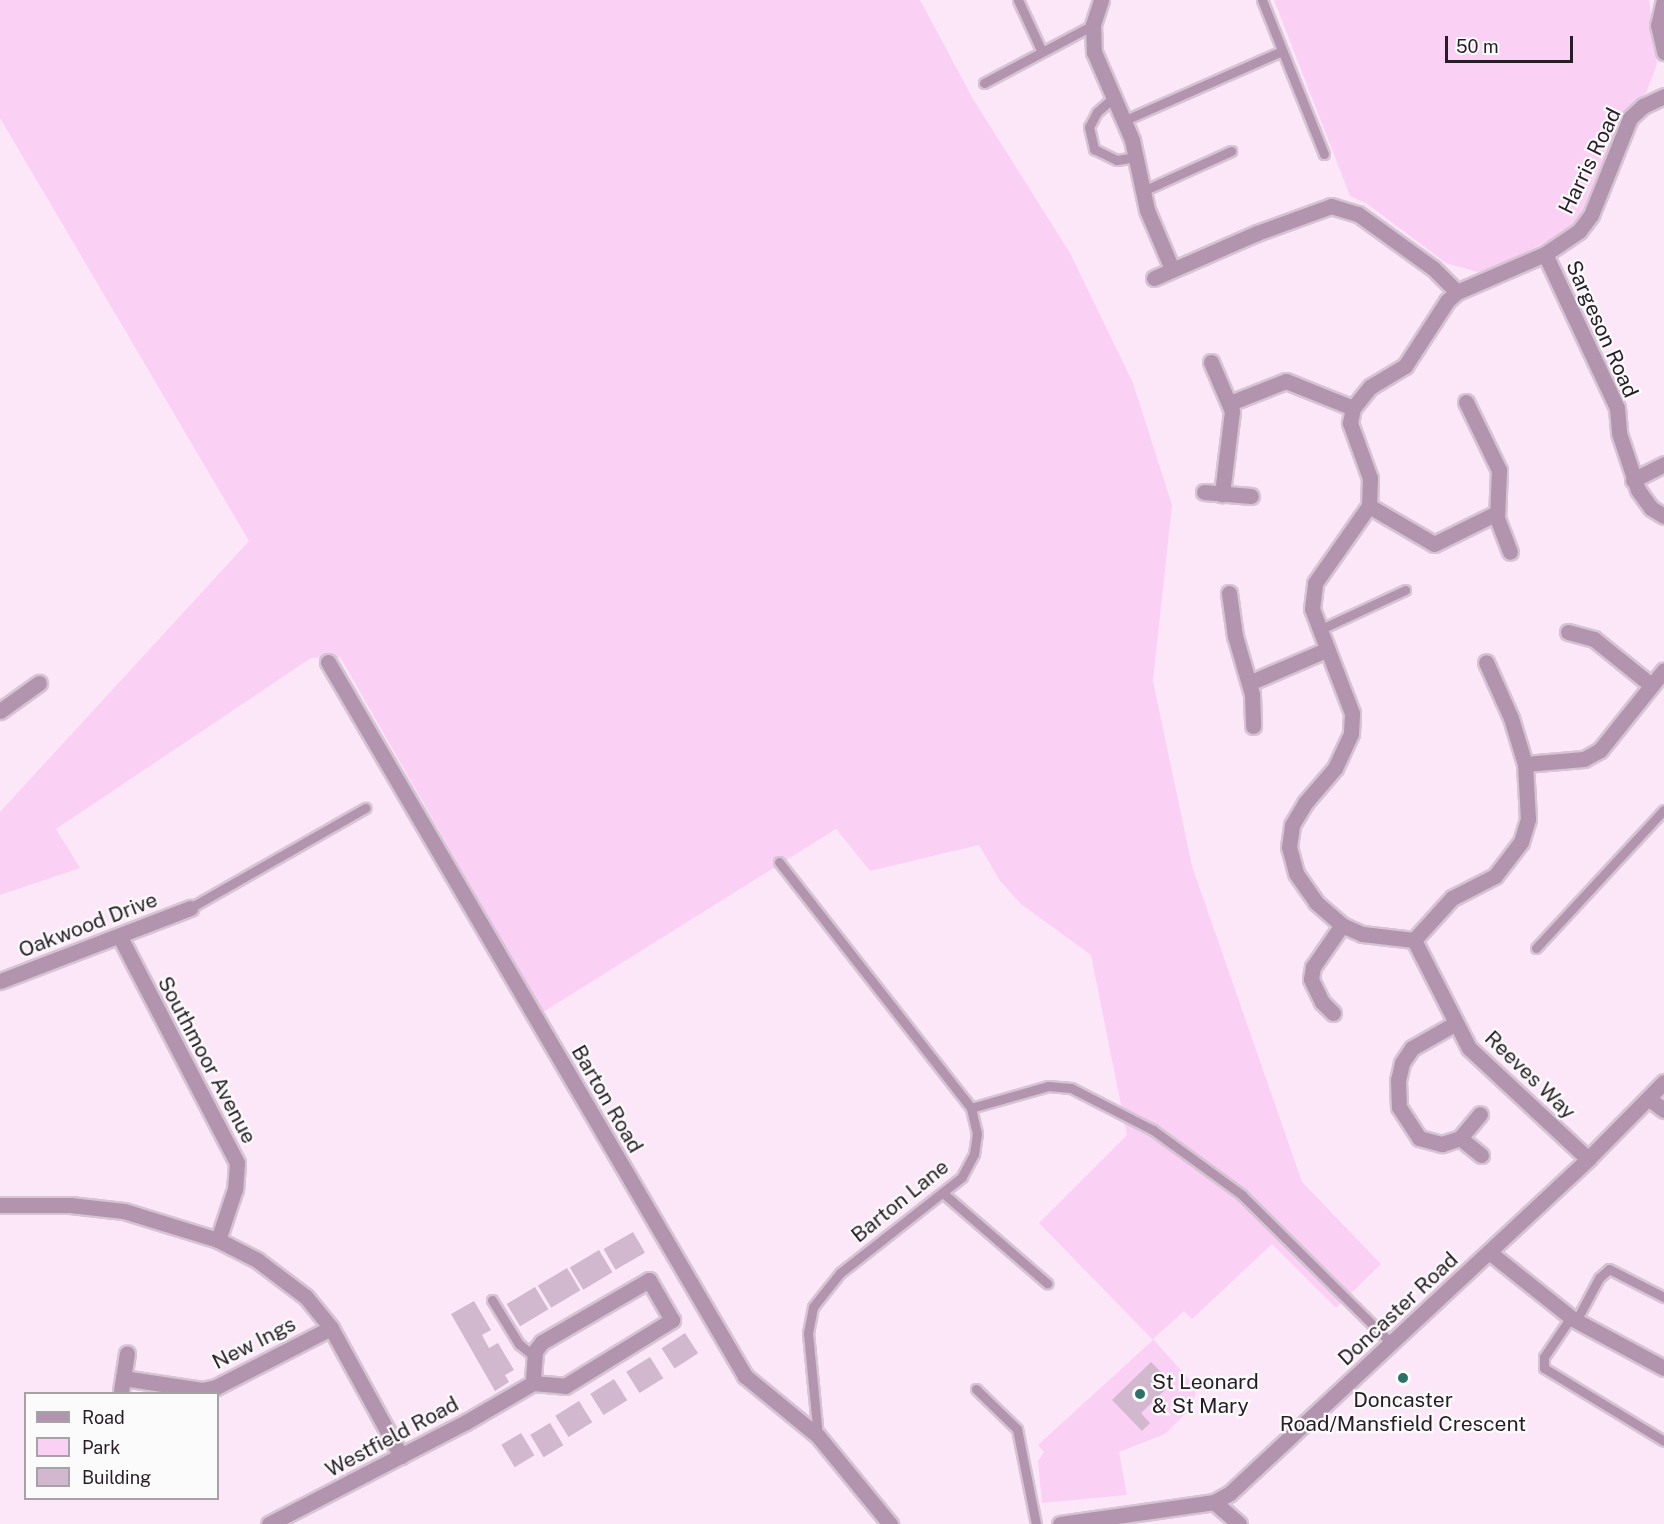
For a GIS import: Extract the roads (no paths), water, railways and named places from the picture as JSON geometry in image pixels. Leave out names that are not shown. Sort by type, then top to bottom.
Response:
[{"type":"street","points":[[1101,0],[1093,26],[1094,52],[1136,158],[1157,240],[1172,269]]},
{"type":"street","points":[[1664,0],[1658,25],[1664,52]]},
{"type":"street","name":"Harris Road","points":[[1457,292],[1545,254],[1579,231],[1591,216],[1630,118],[1664,96]]},
{"type":"street","points":[[1154,278],[1331,206],[1358,214],[1433,268],[1457,292],[1447,301],[1405,366],[1370,387],[1353,408],[1350,423],[1370,478],[1369,506],[1315,583],[1312,609],[1352,713],[1351,733],[1335,768],[1305,802],[1292,825],[1289,847],[1296,873],[1316,902],[1342,926],[1362,934],[1414,940],[1452,898],[1495,876],[1511,859],[1521,842],[1528,819],[1525,764],[1511,718],[1486,662]]},
{"type":"street","name":"Sargeson Road","points":[[1545,254],[1617,408],[1618,433],[1633,480],[1651,508],[1664,516]]},
{"type":"street","points":[[1211,362],[1233,411],[1222,494]]},
{"type":"street","points":[[1230,403],[1286,381],[1353,408]]},
{"type":"street","points":[[1466,402],[1499,470],[1497,513],[1510,552]]},
{"type":"street","points":[[1633,480],[1664,464]]},
{"type":"street","points":[[1204,492],[1251,496]]},
{"type":"street","points":[[1369,506],[1434,544],[1497,513]]},
{"type":"street","points":[[1229,593],[1233,628],[1249,683],[1253,726]]},
{"type":"street","points":[[1568,632],[1594,639],[1651,685]]},
{"type":"street","points":[[1249,683],[1326,650]]},
{"type":"street","name":"Barton Road","points":[[328,662],[745,1376],[818,1436],[890,1524]]},
{"type":"street","points":[[1525,764],[1584,759],[1600,750],[1664,670]]},
{"type":"street","points":[[0,711],[39,682]]},
{"type":"street","name":"Oakwood Drive","points":[[0,981],[120,937],[190,908]]},
{"type":"street","points":[[1333,1013],[1322,1002],[1311,980],[1313,967],[1342,926]]},
{"type":"street","name":"Southmoor Avenue","points":[[120,937],[237,1163],[235,1189],[218,1240]]},
{"type":"street","name":"Reeves Way","points":[[1414,940],[1469,1048],[1486,1067],[1588,1159]]},
{"type":"street","points":[[1456,1023],[1412,1048],[1402,1063],[1398,1080],[1399,1107],[1419,1138],[1442,1144],[1460,1138],[1480,1114]]},
{"type":"street","name":"Doncaster Road","points":[[1060,1524],[1214,1502],[1253,1475],[1588,1159],[1664,1082]]},
{"type":"street","points":[[1649,1099],[1664,1110]]},
{"type":"street","points":[[1460,1138],[1481,1155]]},
{"type":"street","points":[[0,1205],[70,1204],[124,1211],[218,1240],[281,1277],[306,1297],[331,1328],[401,1456]]},
{"type":"street","points":[[1489,1252],[1574,1319],[1664,1368]]},
{"type":"street","points":[[649,1280],[672,1320],[565,1386],[533,1383],[534,1356],[542,1342],[649,1280]]},
{"type":"street","name":"New Ings","points":[[127,1353],[122,1385],[202,1390],[216,1387],[331,1328]]},
{"type":"street","name":"Westfield Road","points":[[269,1524],[401,1456],[533,1383]]},
{"type":"street","points":[[1214,1502],[1239,1524]]},
{"type":"lane","points":[[1018,0],[1042,52]]},
{"type":"lane","points":[[1262,0],[1324,154]]},
{"type":"lane","points":[[984,83],[1093,26]]},
{"type":"lane","points":[[1123,121],[1282,51]]},
{"type":"lane","points":[[1113,98],[1097,112],[1089,127],[1094,149],[1117,160],[1136,158]]},
{"type":"lane","points":[[1143,191],[1231,152]]},
{"type":"lane","points":[[1319,630],[1406,590]]},
{"type":"lane","points":[[190,908],[365,808]]},
{"type":"lane","points":[[1536,948],[1664,810]]},
{"type":"lane","name":"Barton Lane","points":[[779,862],[971,1108],[977,1132],[974,1154],[962,1177],[840,1273],[813,1307],[808,1333],[818,1436]]},
{"type":"lane","points":[[971,1108],[1048,1086],[1071,1088],[1153,1130],[1242,1194],[1392,1344]]},
{"type":"lane","points":[[943,1192],[1047,1283]]},
{"type":"lane","points":[[1664,1297],[1609,1269],[1599,1278],[1574,1319],[1544,1357],[1544,1368],[1664,1441]]},
{"type":"lane","points":[[492,1300],[519,1344],[534,1356]]},
{"type":"lane","points":[[976,1389],[1017,1429],[1035,1524]]},
{"type":"place","name":"Doncaster Road/Mansfield Crescent","points":[[1403,1378]]},
{"type":"place","name":"St Leonard & St Mary","points":[[1140,1394]]}]
